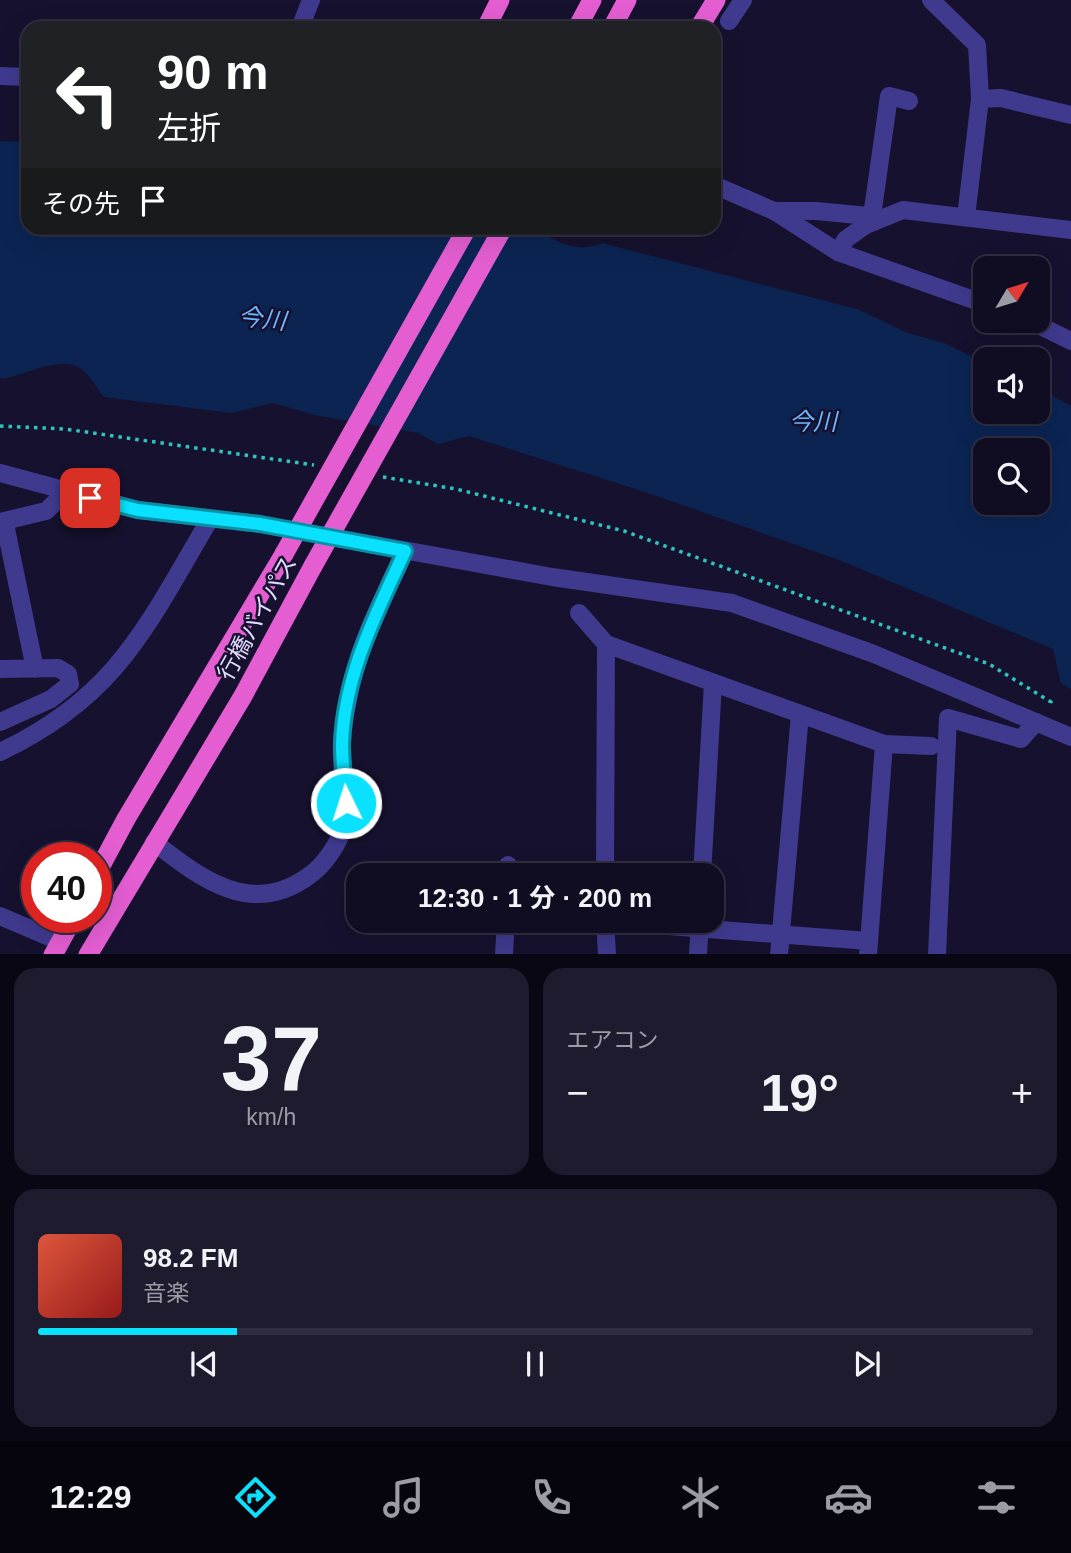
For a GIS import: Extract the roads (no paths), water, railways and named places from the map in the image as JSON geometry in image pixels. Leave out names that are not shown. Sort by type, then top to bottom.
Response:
[{"type":"highway","points":[[490,21],[500,0]]},
{"type":"highway","points":[[581,21],[592,0]]},
{"type":"highway","points":[[616,21],[627,0]]},
{"type":"highway","points":[[703,21],[716,0]]},
{"type":"highway","name":"行橋バイパス","points":[[112,845],[284,554],[463,235]]},
{"type":"highway","name":"行橋バイパス","points":[[88,954],[243,696],[499,235]]},
{"type":"street","points":[[303,21],[311,0]]},
{"type":"street","points":[[729,21],[743,0]]},
{"type":"street","points":[[931,0],[977,45],[980,99],[966,216]]},
{"type":"street","points":[[0,76],[21,77]]},
{"type":"street","points":[[838,252],[846,239],[875,217],[889,96],[909,101]]},
{"type":"street","points":[[980,99],[1001,98],[1071,116]]},
{"type":"street","points":[[721,189],[774,211],[838,252],[973,300]]},
{"type":"street","points":[[774,211],[875,217],[903,210],[1071,230]]},
{"type":"street","points":[[1050,331],[1071,341]]},
{"type":"street","points":[[0,473],[138,510],[260,524],[578,581],[732,603],[874,654],[1071,737]]},
{"type":"street","points":[[0,522],[46,511],[66,492]]},
{"type":"street","points":[[0,752],[52,725],[85,700],[124,660],[210,519]]},
{"type":"street","points":[[0,528],[6,528],[34,669]]},
{"type":"street","points":[[155,842],[188,869],[241,894],[268,894],[295,886],[316,871],[342,830],[346,803],[342,743],[348,698],[360,654],[405,551]]},
{"type":"street","points":[[579,613],[606,643],[884,744],[931,746]]},
{"type":"street","points":[[605,863],[606,643]]},
{"type":"street","points":[[0,669],[58,668],[68,674],[70,684],[51,699],[0,722]]},
{"type":"street","points":[[703,863],[713,683]]},
{"type":"street","points":[[779,946],[800,714]]},
{"type":"street","points":[[937,954],[947,718],[1021,739],[1036,722]]},
{"type":"street","points":[[724,932],[779,946],[868,948],[884,744]]},
{"type":"street","points":[[0,916],[57,948]]},
{"type":"street","points":[[504,954],[505,933]]},
{"type":"street","points":[[605,933],[607,954]]},
{"type":"street","points":[[698,954],[699,933]]},
{"type":"water","name":"今川","points":[[0,141],[21,142],[21,235],[545,235],[573,246],[602,243],[857,309],[908,333],[944,343],[973,357],[973,424],[1050,424],[1050,395],[1071,406],[1071,689],[1061,683],[1053,649],[839,560],[645,492],[469,436],[438,444],[418,433],[315,415],[273,403],[231,413],[104,397],[83,370],[66,364],[3,379],[0,377]]}]
